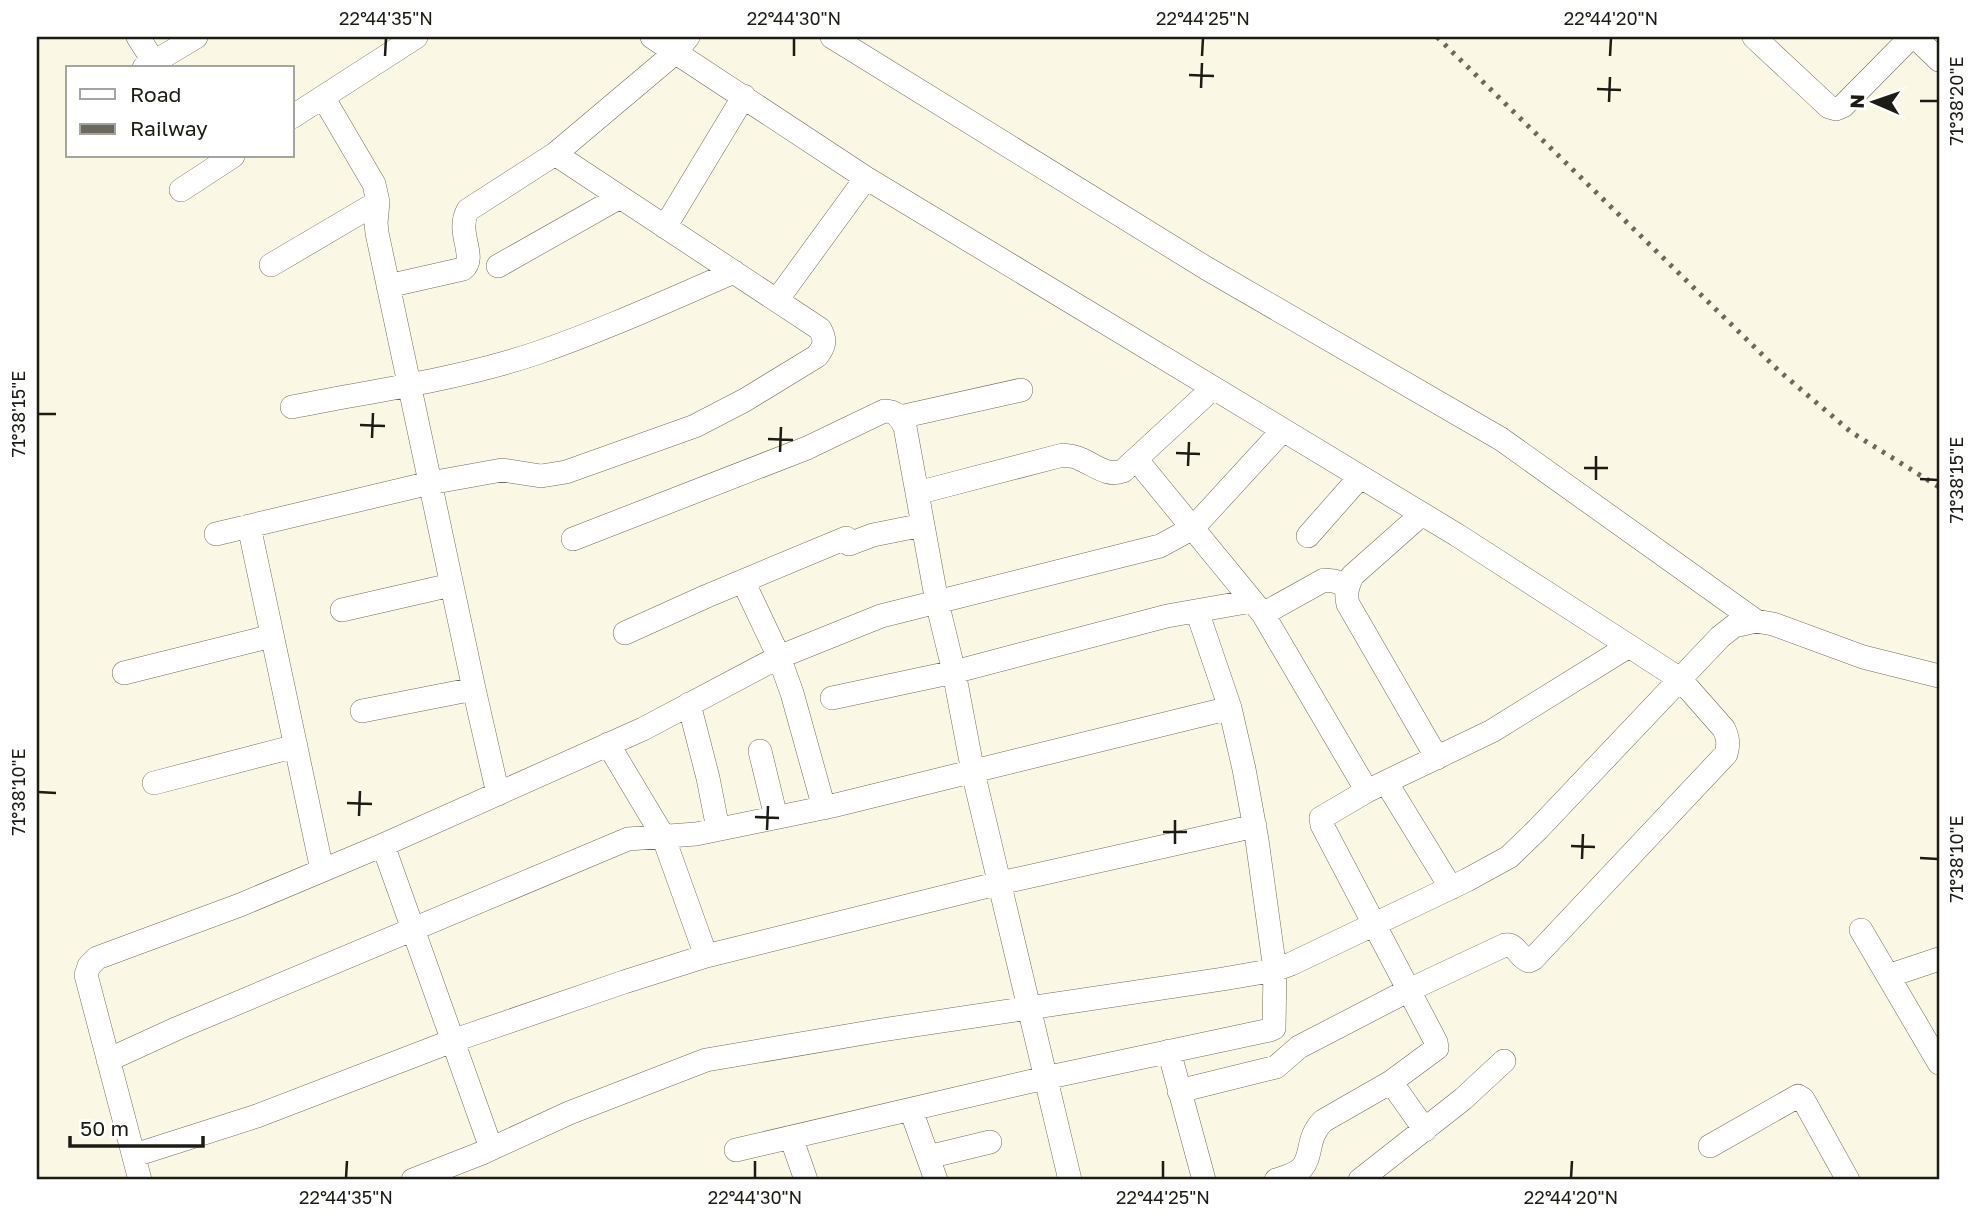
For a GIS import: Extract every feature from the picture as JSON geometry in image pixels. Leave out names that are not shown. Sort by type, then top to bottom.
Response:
[{"type":"street","points":[[138,37],[149,65],[196,37]]},
{"type":"street","points":[[294,116],[416,37]]},
{"type":"street","points":[[652,37],[682,44],[744,96],[866,178],[1422,514],[1629,646],[1680,679],[1724,729],[1728,746],[1726,754],[1533,959],[1524,960],[1512,946],[1505,945],[1409,990],[1299,1047],[1276,1067],[1179,1091]]},
{"type":"street","points":[[832,37],[1206,268],[1500,439],[1756,621]]},
{"type":"street","points":[[1754,37],[1829,107],[1836,109],[1843,106],[1913,37],[1939,60]]},
{"type":"street","points":[[388,286],[463,270],[469,260],[463,228],[463,218],[468,210],[555,154],[682,44]]},
{"type":"street","points":[[665,227],[744,96]]},
{"type":"street","points":[[323,97],[377,193],[377,233],[498,794]]},
{"type":"street","points":[[216,534],[502,470],[541,476],[566,472],[695,426],[746,400],[817,356],[823,348],[825,337],[820,328],[555,154]]},
{"type":"street","points":[[181,190],[230,158]]},
{"type":"street","points":[[776,300],[866,178]]},
{"type":"street","points":[[498,266],[620,197]]},
{"type":"street","points":[[271,265],[378,202]]},
{"type":"street","points":[[292,407],[483,368],[535,354],[734,272]]},
{"type":"street","points":[[917,493],[1063,455],[1077,457],[1109,474],[1116,474],[1123,471],[1213,388]]},
{"type":"street","points":[[900,417],[1021,390]]},
{"type":"street","points":[[573,540],[807,448],[884,411],[893,411],[900,417],[905,427],[937,602],[954,672],[973,772],[1070,1180]]},
{"type":"street","points":[[140,1180],[86,975],[89,966],[97,958],[240,905],[383,845],[643,729],[779,657],[881,616],[1160,546],[1193,528],[1283,430]]},
{"type":"street","points":[[1136,459],[1257,607],[1377,786],[1451,888]]},
{"type":"street","points":[[1308,536],[1360,477]]},
{"type":"street","points":[[1422,514],[1352,576],[1347,597],[1348,604],[1437,758]]},
{"type":"street","points":[[625,633],[706,596],[848,541],[923,525]]},
{"type":"street","points":[[249,526],[322,870]]},
{"type":"street","points":[[832,698],[954,672],[1167,616],[1257,607],[1324,580],[1348,586]]},
{"type":"street","points":[[743,581],[779,657],[801,721],[824,807]]},
{"type":"street","points":[[342,610],[452,585]]},
{"type":"street","points":[[736,1150],[1275,1028],[1275,970],[1255,826],[1230,708],[1197,611]]},
{"type":"street","points":[[413,1180],[569,1113],[706,1060],[882,1030],[1275,970],[1291,964],[1451,888],[1508,857],[1734,626],[1756,621],[1773,624],[1863,657],[1939,676]]},
{"type":"street","points":[[124,673],[272,636]]},
{"type":"street","points":[[1276,1180],[1294,1174],[1301,1168],[1307,1160],[1312,1136],[1323,1121],[1391,1082],[1437,1048],[1321,821],[1323,816],[1377,786],[1492,730],[1629,646]]},
{"type":"street","points":[[362,711],[474,689]]},
{"type":"street","points":[[689,704],[718,830]]},
{"type":"street","points":[[108,1060],[412,928],[628,839],[696,834],[824,807],[1230,708]]},
{"type":"street","points":[[608,744],[663,836],[706,956]]},
{"type":"street","points":[[154,783],[296,746]]},
{"type":"street","points":[[760,751],[776,817]]},
{"type":"street","points":[[135,1155],[257,1116],[452,1041],[706,956],[1000,883],[1255,826]]},
{"type":"street","points":[[383,845],[491,1148]]},
{"type":"street","points":[[1861,930],[1939,1063]]},
{"type":"street","points":[[1888,976],[1939,958]]},
{"type":"street","points":[[1169,1051],[1204,1180]]},
{"type":"street","points":[[1360,1180],[1425,1130],[1504,1061]]},
{"type":"street","points":[[1391,1082],[1425,1130]]},
{"type":"street","points":[[1710,1146],[1798,1096],[1803,1099],[1848,1180]]},
{"type":"street","points":[[911,1110],[936,1180]]},
{"type":"street","points":[[791,1138],[806,1180]]},
{"type":"street","points":[[928,1157],[990,1142]]},
{"type":"street","points":[[1308,1153],[1316,1180]]},
{"type":"railway","points":[[1437,37],[1778,370],[1851,432],[1939,487]]}]
